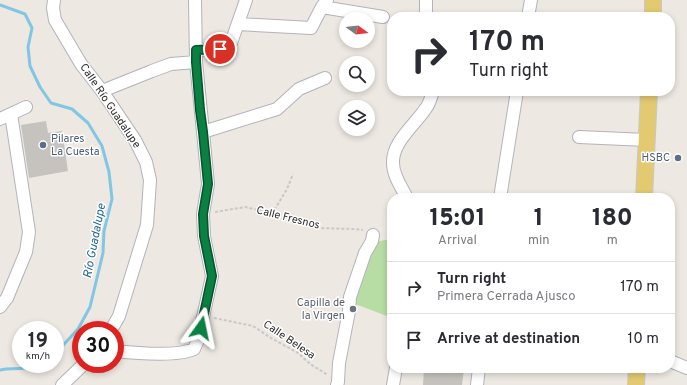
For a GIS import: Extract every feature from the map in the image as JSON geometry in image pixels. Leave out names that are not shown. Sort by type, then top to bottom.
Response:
[{"type":"main road","points":[[653,12],[654,0]]},
{"type":"main road","points":[[644,193],[649,96]]},
{"type":"main road","points":[[636,385],[637,373]]},
{"type":"street","name":"Calle Río Guadalupe","points":[[54,0],[53,8],[55,20],[81,64],[102,91],[135,140],[146,162],[150,180],[147,225],[116,321]]},
{"type":"street","points":[[124,351],[168,353],[189,352],[194,349],[212,276],[204,236],[203,214],[208,184],[196,62],[196,0]]},
{"type":"street","points":[[196,50],[220,49],[231,43],[246,0]]},
{"type":"street","points":[[426,0],[426,12]]},
{"type":"street","points":[[529,12],[531,0]]},
{"type":"street","points":[[238,24],[311,28],[325,4],[383,17]]},
{"type":"street","points":[[102,91],[152,70],[171,64],[196,62]]},
{"type":"street","points":[[203,132],[277,110],[299,89],[325,78]]},
{"type":"street","points":[[404,193],[397,178],[393,164],[394,152],[400,141],[427,107],[431,96]]},
{"type":"street","points":[[501,193],[516,96]]},
{"type":"street","points":[[0,119],[26,107]]},
{"type":"street","points":[[0,307],[7,298],[26,252],[29,232],[11,114]]},
{"type":"street","points":[[579,137],[647,140]]},
{"type":"street","points":[[338,383],[339,363],[350,297],[365,253],[372,241],[373,234]]},
{"type":"street","points":[[675,362],[687,368]]},
{"type":"street","points":[[62,385],[75,373]]},
{"type":"street","points":[[393,385],[395,373]]},
{"type":"street","points":[[477,385],[478,373]]},
{"type":"path","points":[[272,214],[287,189],[293,174]]},
{"type":"path","name":"Calle Fresnos","points":[[203,214],[245,208],[283,216],[315,228],[355,229],[368,231],[373,234]]},
{"type":"path","name":"Calle Belesa","points":[[203,316],[253,326],[298,353],[310,364],[338,383]]},
{"type":"green space","points":[[387,240],[387,316],[350,302],[373,242]]},
{"type":"building","points":[[46,121],[48,133],[62,131],[68,171],[29,178],[21,125]]},
{"type":"building","points":[[424,373],[463,373],[462,385],[423,385]]},
{"type":"waterway","name":"Río Guadalupe","points":[[0,5],[25,14],[32,28],[28,47],[30,66],[40,87],[51,103],[72,109],[88,123],[102,146],[109,172],[112,199],[104,231],[103,253],[90,307],[78,329],[64,344]]},
{"type":"waterway","name":"Río Guadalupe","points":[[0,370],[12,369]]},
{"type":"place","name":"Pilares La Cuesta","points":[[43,145]]},
{"type":"place","name":"HSBC","points":[[678,158]]},
{"type":"place","name":"Capilla de la Virgen","points":[[353,309]]},
{"type":"route","points":[[201,328],[212,276],[204,236],[203,214],[208,184],[200,110],[196,50],[220,49]]}]
